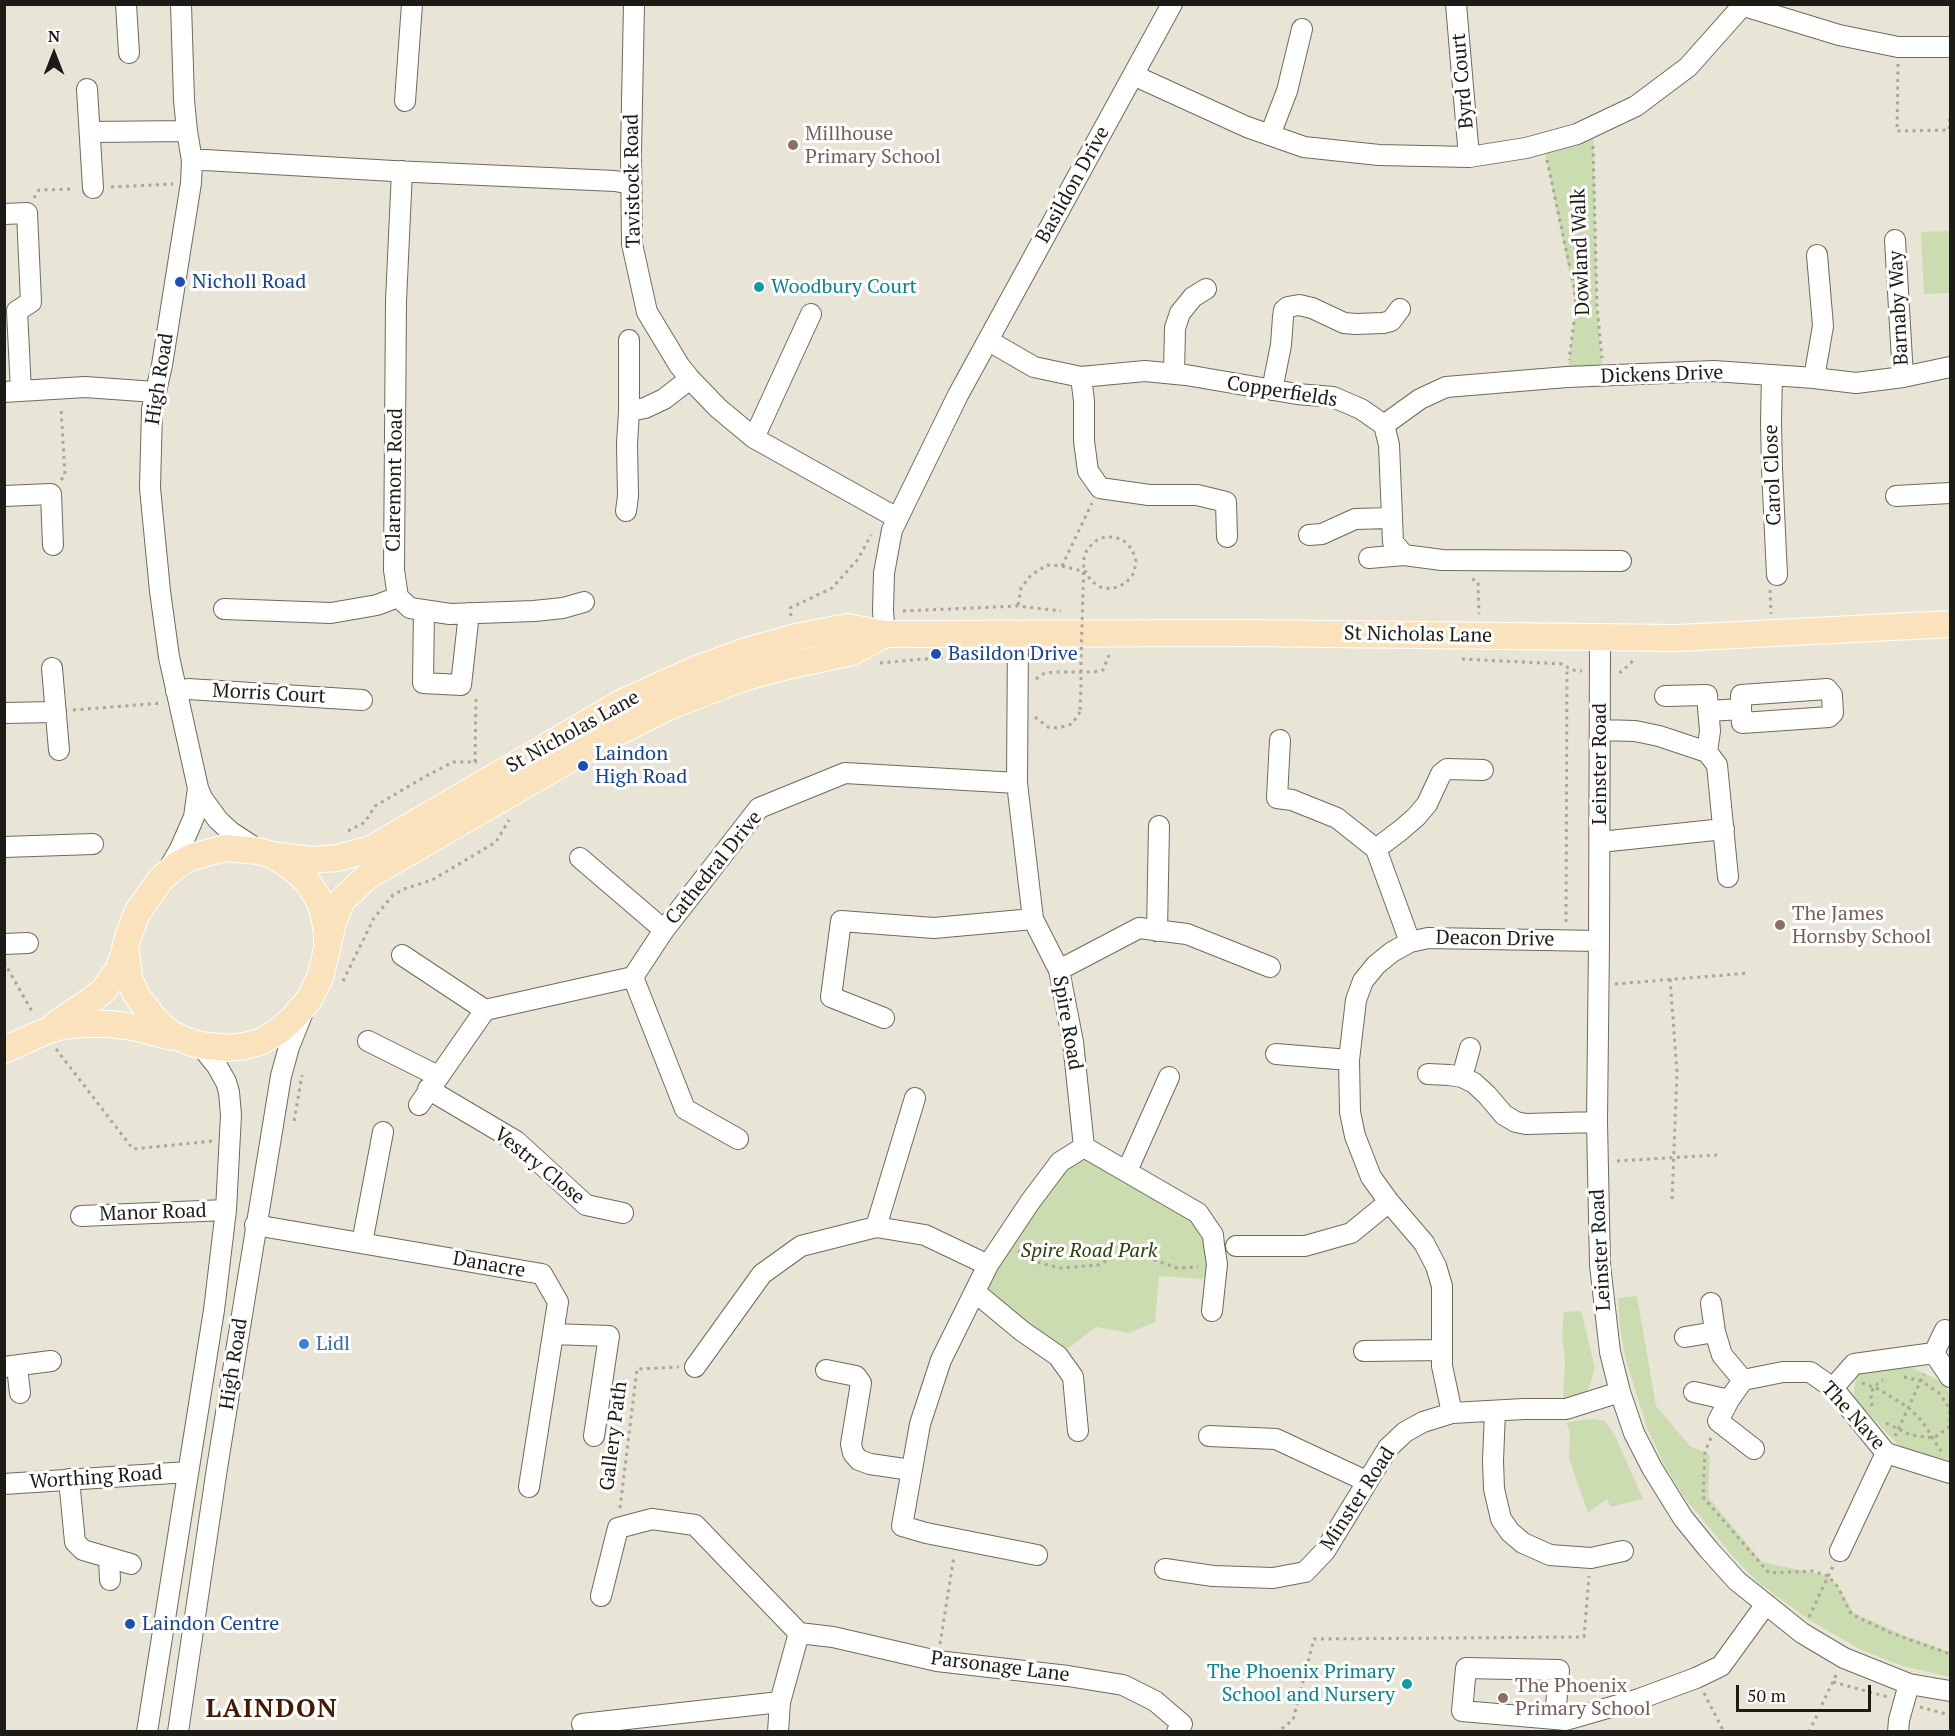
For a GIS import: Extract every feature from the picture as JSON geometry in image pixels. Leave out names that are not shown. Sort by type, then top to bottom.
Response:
[{"type":"main road","name":"St Nicholas Lane","points":[[267,854],[312,860],[337,858],[371,849],[623,702],[694,670],[746,651],[796,637],[847,627],[885,634],[1245,633],[1678,638],[1950,624]]},
{"type":"main road","name":"St Nicholas Lane","points":[[327,949],[333,922],[342,900],[368,876],[601,741],[668,707],[743,678],[852,652],[885,634]]},
{"type":"main road","points":[[4,1050],[62,1026],[83,1024],[110,1024],[156,1032],[195,1044],[228,1048],[260,1042],[279,1031],[293,1018],[308,1001],[320,978],[327,949],[324,915],[319,900],[306,881],[291,867],[267,854],[242,848],[225,848],[192,856],[160,880],[137,913],[118,970],[104,990],[44,1032]]},
{"type":"main road","points":[[126,949],[130,981],[144,1008],[171,1034],[195,1044]]},
{"type":"street","points":[[126,4],[129,53]]},
{"type":"street","name":"High Road","points":[[181,4],[184,100],[192,161],[191,183],[166,342],[152,409],[150,488],[160,591],[177,696],[198,788],[209,809],[218,820],[231,832],[267,854]]},
{"type":"street","points":[[405,101],[412,4]]},
{"type":"street","name":"Tavistock Road","points":[[634,4],[632,244],[647,312],[690,379],[718,408],[753,438],[891,515]]},
{"type":"street","name":"Basildon Drive","points":[[885,634],[884,573],[892,530],[891,515],[990,341],[1172,4]]},
{"type":"street","name":"Byrd Court","points":[[1456,4],[1469,157]]},
{"type":"street","points":[[1133,75],[1203,108],[1304,147],[1379,155],[1469,157],[1543,143],[1576,134],[1636,106],[1688,68],[1744,5],[1839,34],[1898,47],[1950,47]]},
{"type":"street","points":[[1270,135],[1287,91],[1302,30]]},
{"type":"street","points":[[87,89],[93,188]]},
{"type":"street","points":[[90,132],[187,131]]},
{"type":"street","points":[[192,161],[615,181],[631,184]]},
{"type":"street","name":"Claremont Road","points":[[398,597],[394,570],[396,302],[402,171]]},
{"type":"street","points":[[4,214],[27,213],[31,302],[16,311],[13,392],[95,388],[155,392]]},
{"type":"street","name":"Barnaby Way","points":[[1895,240],[1903,377]]},
{"type":"street","points":[[1814,378],[1823,326],[1817,255]]},
{"type":"street","points":[[1174,374],[1175,328],[1180,314],[1193,297],[1206,289]]},
{"type":"street","points":[[1272,390],[1284,310],[1288,307],[1299,305],[1312,308],[1344,323],[1356,324],[1391,321],[1400,309]]},
{"type":"street","points":[[753,438],[811,314]]},
{"type":"street","points":[[626,511],[629,340]]},
{"type":"street","name":"Copperfields","points":[[990,341],[1034,367],[1081,376],[1145,371],[1333,397],[1361,409],[1384,425]]},
{"type":"street","name":"Dickens Drive","points":[[1384,425],[1420,399],[1446,387],[1567,377],[1714,371],[1856,383],[1903,377],[1950,367]]},
{"type":"street","name":"Carol Close","points":[[1772,375],[1771,421],[1777,575]]},
{"type":"street","points":[[1081,376],[1088,471],[1100,488],[1149,495],[1197,495],[1226,502],[1227,537]]},
{"type":"street","points":[[629,411],[645,408],[664,399],[690,379]]},
{"type":"street","points":[[1384,425],[1389,445],[1390,518],[1393,542],[1404,555]]},
{"type":"street","points":[[1896,496],[1950,493]]},
{"type":"street","points":[[4,496],[51,494],[53,545]]},
{"type":"street","points":[[1310,535],[1323,534],[1354,519],[1390,518]]},
{"type":"street","points":[[1369,558],[1404,555],[1442,560],[1621,561]]},
{"type":"street","points":[[224,609],[331,613],[377,605],[398,597],[410,608],[450,614],[543,610],[563,608],[584,602]]},
{"type":"street","points":[[424,610],[423,683],[460,685],[469,613]]},
{"type":"street","name":"Spire Road","points":[[1018,634],[1017,783],[1033,919],[1059,970],[1073,1042],[1084,1147]]},
{"type":"street","name":"Leinster Road","points":[[1600,638],[1597,1163],[1600,1265],[1604,1307],[1610,1352],[1620,1392],[1634,1433],[1652,1468],[1683,1518],[1737,1581],[1802,1633],[1844,1658],[1909,1684],[1950,1691]]},
{"type":"street","points":[[52,668],[59,750]]},
{"type":"street","name":"Morris Court","points":[[177,696],[188,690],[362,700]]},
{"type":"street","points":[[1665,696],[1707,695],[1710,731],[1707,752]]},
{"type":"street","points":[[1709,711],[1741,709]]},
{"type":"street","points":[[4,713],[56,712]]},
{"type":"street","points":[[1600,730],[1635,731],[1659,735],[1707,752],[1717,765],[1728,877]]},
{"type":"street","points":[[1280,740],[1277,798],[1292,800],[1337,818],[1376,849],[1410,942]]},
{"type":"street","points":[[1376,849],[1422,810],[1441,774],[1448,769],[1483,770]]},
{"type":"street","name":"Cathedral Drive","points":[[633,977],[664,930],[759,808],[845,773],[1017,783]]},
{"type":"street","name":"High Road","points":[[160,880],[172,864],[188,833],[194,817],[198,788]]},
{"type":"street","points":[[1157,931],[1159,826]]},
{"type":"street","points":[[1600,842],[1724,829]]},
{"type":"street","points":[[4,847],[93,844]]},
{"type":"street","points":[[580,858],[664,930]]},
{"type":"street","points":[[884,1018],[831,997],[841,921],[934,928],[1033,919]]},
{"type":"street","points":[[1059,970],[1139,928],[1186,934],[1270,968]]},
{"type":"street","name":"Deacon Drive","points":[[1452,1413],[1442,1366],[1442,1286],[1436,1266],[1424,1243],[1371,1177],[1354,1136],[1350,1112],[1348,1060],[1356,1000],[1363,981],[1376,965],[1392,952],[1410,942],[1449,937],[1599,941]]},
{"type":"street","points":[[4,944],[28,943]]},
{"type":"street","points":[[402,955],[485,1010]]},
{"type":"street","points":[[428,1090],[485,1010],[633,977],[685,1108],[738,1139]]},
{"type":"street","name":"High Road","points":[[178,1731],[255,1225],[281,1076],[289,1047],[308,1001]]},
{"type":"street","name":"Vestry Close","points":[[368,1041],[428,1090],[516,1142],[586,1205],[623,1213]]},
{"type":"street","name":"High Road","points":[[147,1731],[214,1310],[226,1210],[231,1114],[229,1092],[218,1065],[195,1044]]},
{"type":"street","points":[[1462,1077],[1470,1048]]},
{"type":"street","points":[[1276,1054],[1348,1060]]},
{"type":"street","points":[[1428,1074],[1462,1077],[1474,1083],[1504,1115],[1516,1122],[1526,1124],[1597,1122]]},
{"type":"street","points":[[1127,1171],[1169,1077]]},
{"type":"street","points":[[876,1227],[915,1098]]},
{"type":"street","points":[[362,1243],[383,1132]]},
{"type":"street","points":[[1037,1554],[957,1540],[902,1526],[920,1425],[940,1360],[988,1266],[1060,1162],[1084,1147],[1198,1213],[1213,1235],[1217,1262],[1212,1311]]},
{"type":"street","points":[[1236,1246],[1305,1246],[1351,1233],[1389,1202]]},
{"type":"street","name":"Manor Road","points":[[81,1216],[226,1210]]},
{"type":"street","name":"Danacre","points":[[255,1225],[542,1274],[558,1302],[529,1487]]},
{"type":"street","points":[[695,1367],[762,1274],[801,1246],[876,1227],[925,1235],[988,1266]]},
{"type":"street","points":[[975,1292],[1022,1331],[1058,1356],[1074,1377],[1078,1431]]},
{"type":"street","points":[[1711,1303],[1715,1332],[1722,1355],[1743,1380],[1728,1400],[1718,1421],[1754,1449]]},
{"type":"street","points":[[1934,1353],[1945,1330]]},
{"type":"street","points":[[1685,1337],[1715,1332]]},
{"type":"street","points":[[553,1334],[609,1336],[594,1436]]},
{"type":"street","points":[[1364,1351],[1442,1350]]},
{"type":"street","points":[[1934,1353],[1950,1377]]},
{"type":"street","points":[[1838,1382],[1854,1364],[1934,1353]]},
{"type":"street","points":[[20,1393],[11,1367],[51,1361]]},
{"type":"street","points":[[826,1370],[860,1378],[861,1386],[852,1444],[853,1453],[859,1460],[870,1464],[911,1470]]},
{"type":"street","name":"The Nave","points":[[1743,1380],[1783,1372],[1810,1372],[1838,1382],[1886,1454],[1950,1473]]},
{"type":"street","name":"Minster Road","points":[[1165,1569],[1213,1576],[1273,1578],[1305,1572],[1325,1551],[1388,1448],[1405,1432],[1423,1422],[1452,1413],[1566,1409],[1620,1392]]},
{"type":"street","points":[[1694,1392],[1728,1400]]},
{"type":"street","points":[[1495,1411],[1494,1489],[1501,1519],[1510,1532],[1523,1543],[1550,1555],[1590,1557],[1623,1551]]},
{"type":"street","points":[[1209,1436],[1276,1439],[1366,1481]]},
{"type":"street","points":[[1840,1551],[1886,1454]]},
{"type":"street","name":"Worthing Road","points":[[4,1484],[188,1472]]},
{"type":"street","points":[[69,1479],[75,1542],[83,1550],[130,1564]]},
{"type":"street","points":[[601,1596],[618,1528],[652,1519],[695,1525],[799,1633],[780,1702],[778,1731]]},
{"type":"street","points":[[109,1559],[110,1580]]},
{"type":"street","points":[[1555,1719],[1559,1670],[1466,1668],[1462,1711],[1566,1720],[1696,1678],[1721,1666],[1766,1604]]},
{"type":"street","name":"Parsonage Lane","points":[[799,1633],[833,1637],[937,1661],[1068,1676],[1123,1685],[1155,1701],[1187,1729]]},
{"type":"street","points":[[1898,1731],[1909,1684]]},
{"type":"street","points":[[582,1724],[780,1702]]},
{"type":"path","points":[[1898,47],[1898,131],[1949,130],[1950,113]]},
{"type":"path","name":"Dowland Walk","points":[[1593,126],[1597,306],[1603,376]]},
{"type":"path","name":"Dowland Walk","points":[[1543,143],[1576,306],[1567,377]]},
{"type":"path","points":[[51,494],[65,475],[60,389]]},
{"type":"path","points":[[1062,566],[1100,488]]},
{"type":"path","points":[[792,620],[790,608],[832,588],[858,559],[891,515]]},
{"type":"path","points":[[1018,606],[1021,588],[1031,575],[1047,565],[1062,566],[1078,570],[1086,572],[1091,581],[1100,587],[1112,589],[1126,583],[1134,573],[1136,561],[1132,549],[1123,540],[1105,537],[1097,540],[1087,549],[1084,558],[1083,569],[1083,580],[1083,603],[1082,684],[1080,712],[1072,724],[1058,728],[1048,727],[1033,714]]},
{"type":"path","points":[[1442,560],[1478,582],[1479,616]]},
{"type":"path","points":[[1032,681],[1042,674],[1103,670],[1109,655]]},
{"type":"path","points":[[1566,927],[1567,667]]},
{"type":"path","points":[[461,681],[476,681],[475,762]]},
{"type":"path","points":[[56,712],[177,696]]},
{"type":"path","points":[[340,835],[365,822],[375,806],[453,762],[482,762]]},
{"type":"path","points":[[4,962],[44,1032],[133,1149],[212,1141]]},
{"type":"path","points":[[1598,985],[1749,973]]},
{"type":"path","points":[[1670,979],[1677,1072],[1672,1200]]},
{"type":"path","points":[[1597,1163],[1717,1155]]},
{"type":"path","points":[[1003,1243],[1040,1263],[1060,1268],[1098,1265],[1114,1257],[1128,1254],[1144,1256],[1177,1268],[1197,1267],[1217,1262]]},
{"type":"path","points":[[1886,1454],[1934,1353]]},
{"type":"path","name":"Gallery Path","points":[[618,1528],[637,1369],[695,1367]]},
{"type":"path","points":[[1873,1408],[1871,1398],[1873,1387],[1888,1377]]},
{"type":"path","points":[[1884,1422],[1911,1435],[1934,1438],[1949,1427],[1948,1406],[1939,1392],[1921,1381],[1897,1377]]},
{"type":"path","points":[[1838,1382],[1873,1387],[1908,1407],[1922,1421],[1942,1454]]},
{"type":"path","points":[[1718,1421],[1705,1450],[1703,1497],[1768,1573],[1813,1571],[1828,1576],[1838,1587],[1851,1614],[1891,1633],[1950,1654]]},
{"type":"path","points":[[937,1661],[957,1540]]},
{"type":"path","points":[[1802,1633],[1840,1551]]},
{"type":"path","points":[[1275,1731],[1293,1720],[1314,1639],[1584,1637],[1590,1557]]},
{"type":"path","points":[[1809,1731],[1844,1658]]},
{"type":"path","points":[[1696,1678],[1724,1731]]},
{"type":"green space","points":[[1593,126],[1597,306],[1603,377],[1567,377],[1576,306],[1543,143]]},
{"type":"green space","points":[[1950,231],[1950,293],[1924,294],[1921,232]]},
{"type":"green space","name":"Spire Road Park","points":[[1084,1147],[1213,1235],[1208,1273],[1202,1279],[1159,1276],[1155,1322],[1129,1333],[1096,1327],[1058,1356],[975,1292],[1003,1243]]},
{"type":"green space","points":[[1637,1296],[1656,1406],[1690,1446],[1710,1455],[1708,1497],[1762,1562],[1828,1576],[1838,1587],[1854,1613],[1903,1635],[1950,1652],[1950,1677],[1903,1666],[1861,1650],[1808,1619],[1760,1584],[1735,1559],[1684,1497],[1665,1466],[1647,1428],[1626,1360],[1618,1298]]},
{"type":"green space","points":[[1581,1311],[1595,1368],[1585,1393],[1563,1400],[1564,1312]]},
{"type":"green space","points":[[1910,1367],[1943,1382],[1950,1394],[1950,1461],[1900,1447],[1853,1397],[1857,1372]]},
{"type":"green space","points":[[1593,1419],[1605,1421],[1615,1436],[1643,1499],[1611,1507],[1607,1499],[1588,1513],[1569,1458],[1570,1431],[1566,1423]]},
{"type":"place","name":"Millhouse Primary School","points":[[793,145]]},
{"type":"place","name":"Nicholl Road","points":[[180,282]]},
{"type":"place","name":"Woodbury Court","points":[[759,287]]},
{"type":"place","name":"Basildon Drive","points":[[936,654]]},
{"type":"place","name":"Laindon High Road","points":[[583,766]]},
{"type":"place","name":"The James Hornsby School","points":[[1780,925]]},
{"type":"place","name":"Lidl","points":[[304,1344]]},
{"type":"place","name":"Laindon Centre","points":[[130,1624]]},
{"type":"place","name":"The Phoenix Primary School and Nursery","points":[[1407,1684]]},
{"type":"place","name":"The Phoenix Primary School","points":[[1503,1698]]},
{"type":"district","name":"LAINDON","points":[[272,1710]]}]
